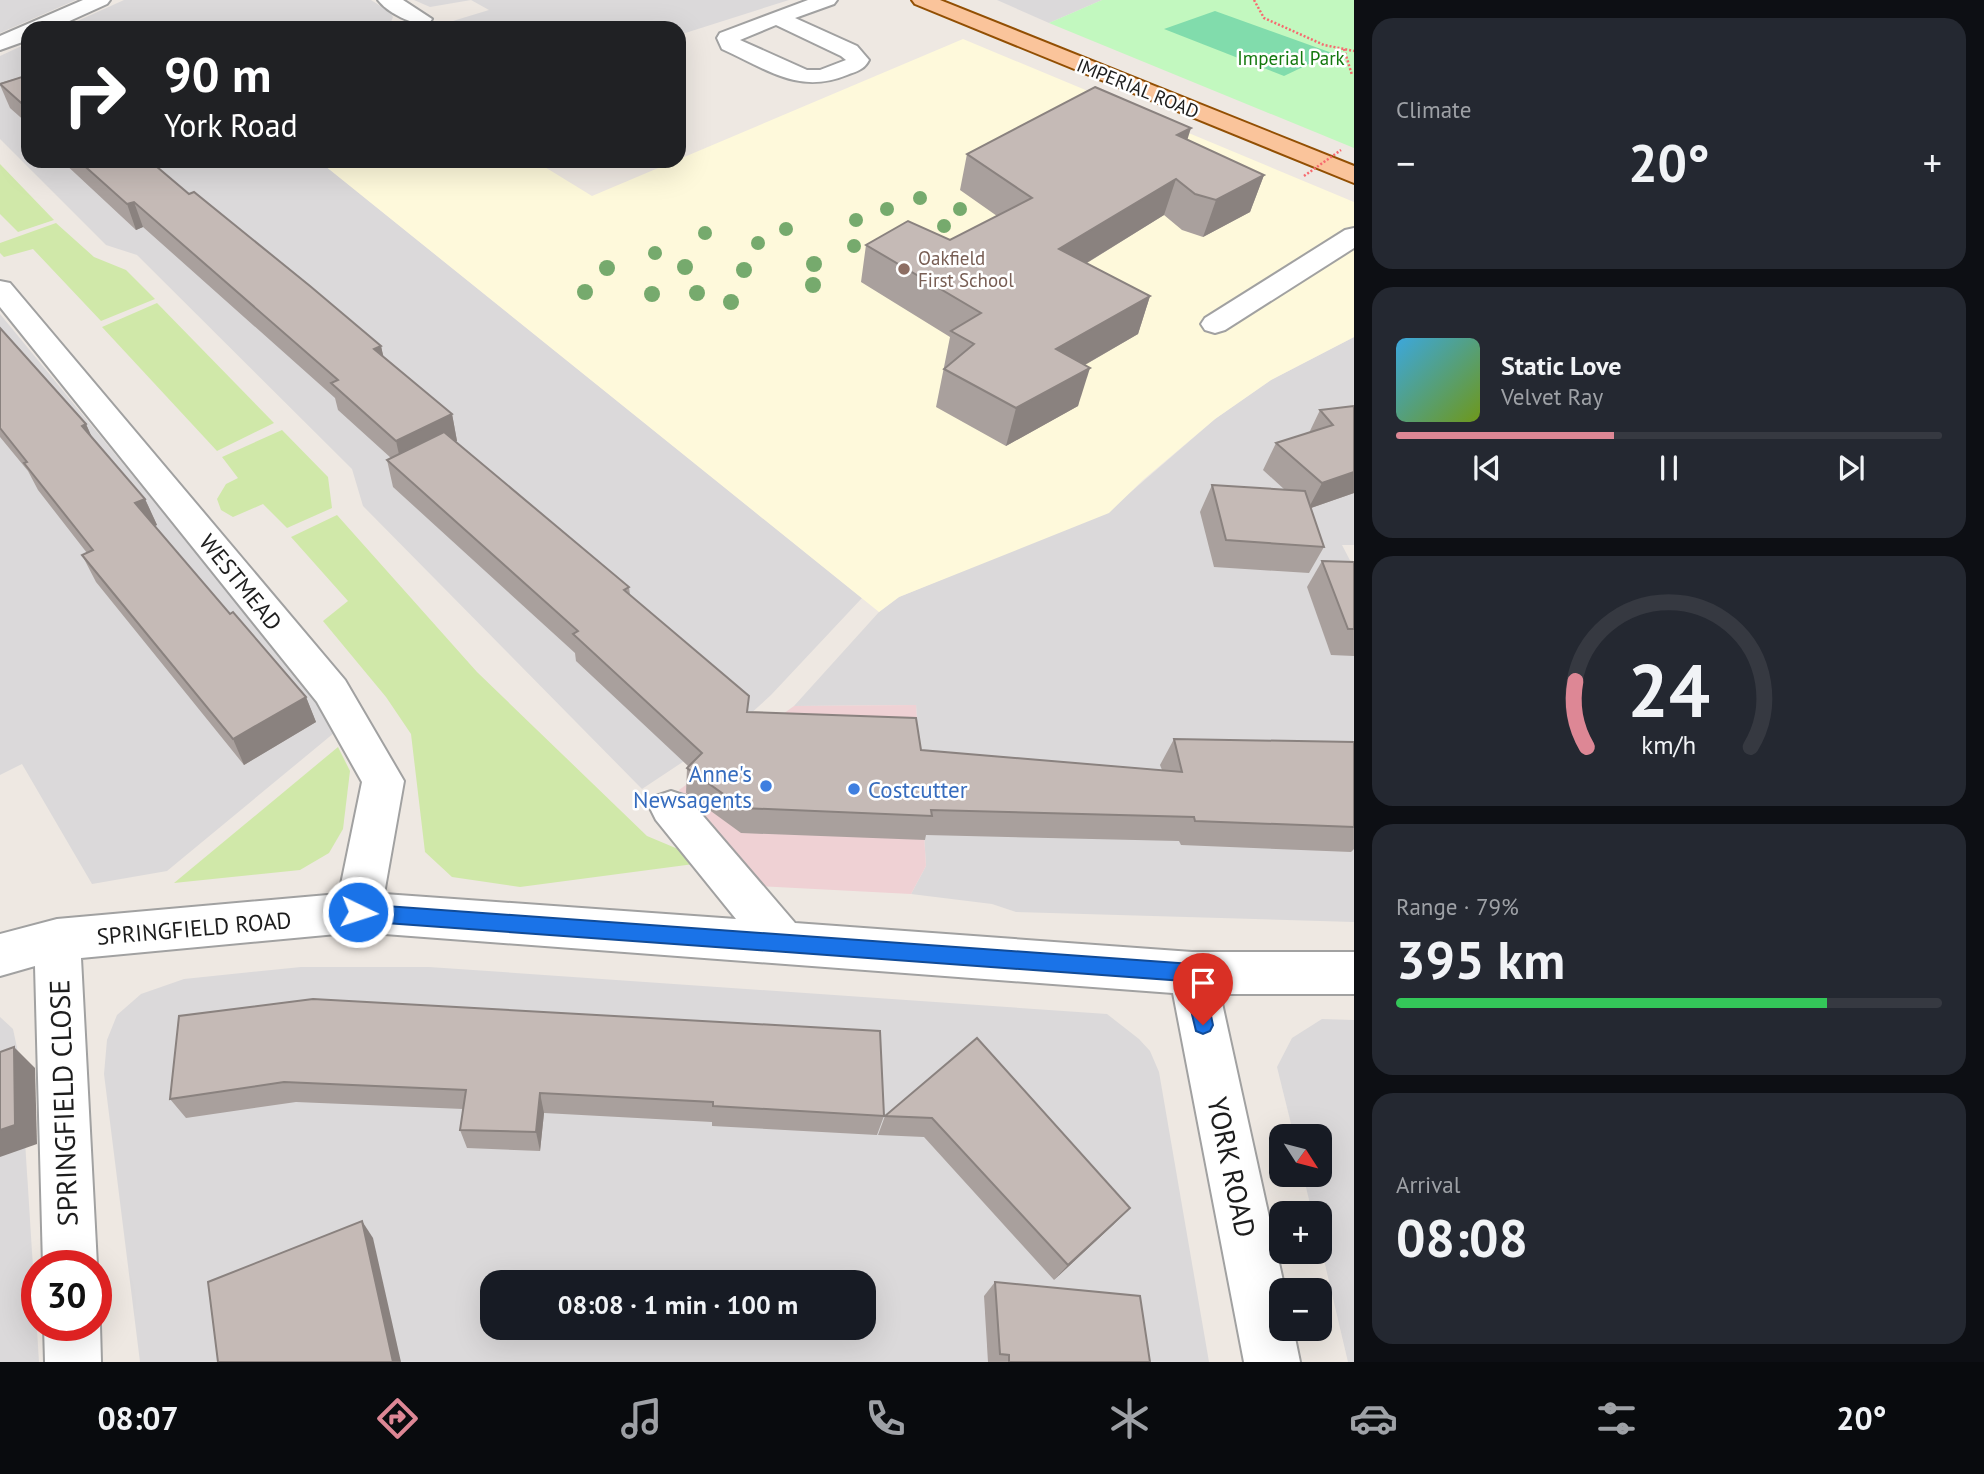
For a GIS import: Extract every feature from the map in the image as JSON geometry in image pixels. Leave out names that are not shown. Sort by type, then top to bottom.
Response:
[{"type":"main road","name":"IMPERIAL ROAD","points":[[922,0],[1354,175]]},
{"type":"street","points":[[53,21],[100,0]]},
{"type":"street","points":[[388,0],[422,19]]},
{"type":"street","points":[[778,18],[849,51],[858,60],[856,64],[822,77],[804,77],[730,44],[728,38],[778,18],[827,0]]},
{"type":"street","points":[[0,44],[21,35]]},
{"type":"street","points":[[1215,324],[1354,236]]},
{"type":"street","name":"WESTMEAD","points":[[0,289],[331,691],[383,780],[358,912]]},
{"type":"street","points":[[671,808],[783,943]]},
{"type":"street","name":"SPRINGFIELD ROAD","points":[[0,955],[57,940],[358,912],[1192,973],[1354,973]]},
{"type":"street","name":"SPRINGFIELD CLOSE","points":[[57,940],[69,1250]]},
{"type":"street","name":"YORK ROAD","points":[[1192,973],[1272,1362]]},
{"type":"street","points":[[72,1341],[73,1362]]},
{"type":"path","points":[[1254,0],[1264,18],[1324,45],[1354,51]]},
{"type":"path","points":[[1344,48],[1352,75]]},
{"type":"path","points":[[1304,176],[1341,150]]},
{"type":"shaded area","points":[[0,0],[76,0],[28,21],[21,21],[21,24],[0,33]]},
{"type":"shaded area","points":[[124,0],[371,0],[390,12],[393,17],[391,21],[78,21]]},
{"type":"shaded area","points":[[414,0],[471,0],[430,7]]},
{"type":"shaded area","points":[[471,0],[789,0],[686,33],[686,21],[453,21],[489,10]]},
{"type":"shaded area","points":[[997,0],[1102,0],[1049,23]]},
{"type":"shaded area","name":"Oakfield First School","points":[[963,39],[1354,202],[1354,337],[1271,380],[1215,419],[1143,480],[1109,513],[899,597],[879,612],[328,168],[546,168],[592,196],[658,168],[686,168],[686,156]]},
{"type":"shaded area","points":[[21,46],[21,160],[0,139],[0,56]]},
{"type":"shaded area","points":[[29,168],[328,168],[862,598],[771,695],[737,726],[642,789],[363,506],[352,469],[137,255],[106,245]]},
{"type":"shaded area","points":[[0,314],[340,728],[167,871],[92,884],[22,764],[0,775]]},
{"type":"shaded area","points":[[1354,337],[1354,545],[1342,545],[1354,568],[1354,922],[1016,912],[992,904],[911,894],[926,866],[916,705],[794,706],[879,612],[899,597],[1110,510],[1215,419],[1271,380]]},
{"type":"shaded area","points":[[916,705],[926,866],[911,894],[740,885],[679,790],[794,706]]},
{"type":"shaded area","points":[[301,967],[429,967],[1107,1014],[1150,1051],[1159,1072],[1209,1362],[140,1362],[104,1074],[107,1040],[117,1015],[141,994],[184,979]]},
{"type":"shaded area","points":[[0,1017],[13,1029],[20,1062],[32,1250],[21,1250],[21,1341],[38,1341],[39,1362],[0,1362]]},
{"type":"shaded area","points":[[1322,1019],[1354,1020],[1354,1362],[1348,1362],[1332,1294],[1332,1278],[1328,1278],[1325,1264],[1332,1264],[1332,1201],[1309,1201],[1306,1187],[1332,1187],[1332,1124],[1291,1124],[1277,1067],[1292,1038]]},
{"type":"green space","name":"Imperial Park","points":[[1102,0],[1354,0],[1354,148],[1049,23]]},
{"type":"green space","points":[[1215,11],[1332,53],[1284,76],[1164,29]]},
{"type":"green space","points":[[0,164],[54,220],[18,232],[0,214]]},
{"type":"green space","points":[[56,223],[94,257],[126,270],[155,299],[101,321],[33,249],[4,257],[0,253],[0,243]]},
{"type":"green space","points":[[157,303],[274,423],[217,451],[102,327]]},
{"type":"green space","points":[[282,430],[328,477],[332,508],[287,528],[263,504],[233,517],[221,510],[217,499],[226,484],[238,478],[222,457]]},
{"type":"green space","points":[[337,515],[477,672],[647,836],[709,862],[520,887],[452,877],[425,852],[411,734],[386,697],[323,621],[348,601],[291,537]]},
{"type":"green space","points":[[338,747],[350,771],[343,829],[329,853],[300,870],[174,883]]},
{"type":"building","points":[[21,77],[21,103],[0,84]]},
{"type":"building","points":[[1095,87],[1191,128],[1177,135],[1264,175],[1216,200],[1195,194],[1176,179],[1059,249],[1150,296],[1056,349],[1090,368],[1016,408],[944,369],[974,344],[951,331],[981,313],[866,245],[908,221],[950,240],[1032,198],[967,154]]},
{"type":"building","points":[[87,168],[158,168],[189,194],[194,192],[381,346],[374,349],[452,414],[396,441],[331,383],[338,380],[134,202],[127,204]]},
{"type":"building","points":[[0,328],[86,424],[82,426],[145,499],[135,503],[230,614],[233,612],[306,697],[233,739],[82,555],[93,550],[24,463],[27,462],[0,428]]},
{"type":"building","points":[[1354,406],[1354,472],[1322,483],[1276,443],[1333,425],[1320,410]]},
{"type":"building","points":[[444,432],[629,587],[624,590],[749,696],[747,712],[916,718],[921,750],[1182,772],[1174,739],[1354,742],[1354,827],[1195,821],[1194,817],[931,810],[932,816],[743,808],[687,768],[702,753],[573,634],[578,631],[387,460]]},
{"type":"building","points":[[1212,485],[1305,491],[1324,547],[1226,540]]},
{"type":"building","points":[[1322,561],[1354,562],[1354,629],[1348,629]]},
{"type":"building","points":[[313,999],[880,1031],[884,1116],[713,1106],[713,1102],[540,1093],[536,1132],[460,1130],[466,1090],[284,1082],[170,1099],[179,1016]]},
{"type":"building","points":[[977,1038],[1130,1208],[1068,1265],[932,1118],[885,1116]]},
{"type":"building","points":[[14,1047],[15,1125],[0,1130],[0,1052]]},
{"type":"building","points":[[362,1221],[393,1362],[218,1362],[208,1282]]},
{"type":"building","points":[[995,1282],[1140,1296],[1150,1362],[1009,1362],[1009,1355],[1000,1354]]},
{"type":"place","name":"Oakfield First School","points":[[904,269]]},
{"type":"place","name":"Anne's Newsagents","points":[[766,786]]},
{"type":"place","name":"Costcutter","points":[[854,789]]},
{"type":"route","points":[[358,912],[1192,973],[1203,1025]]}]
